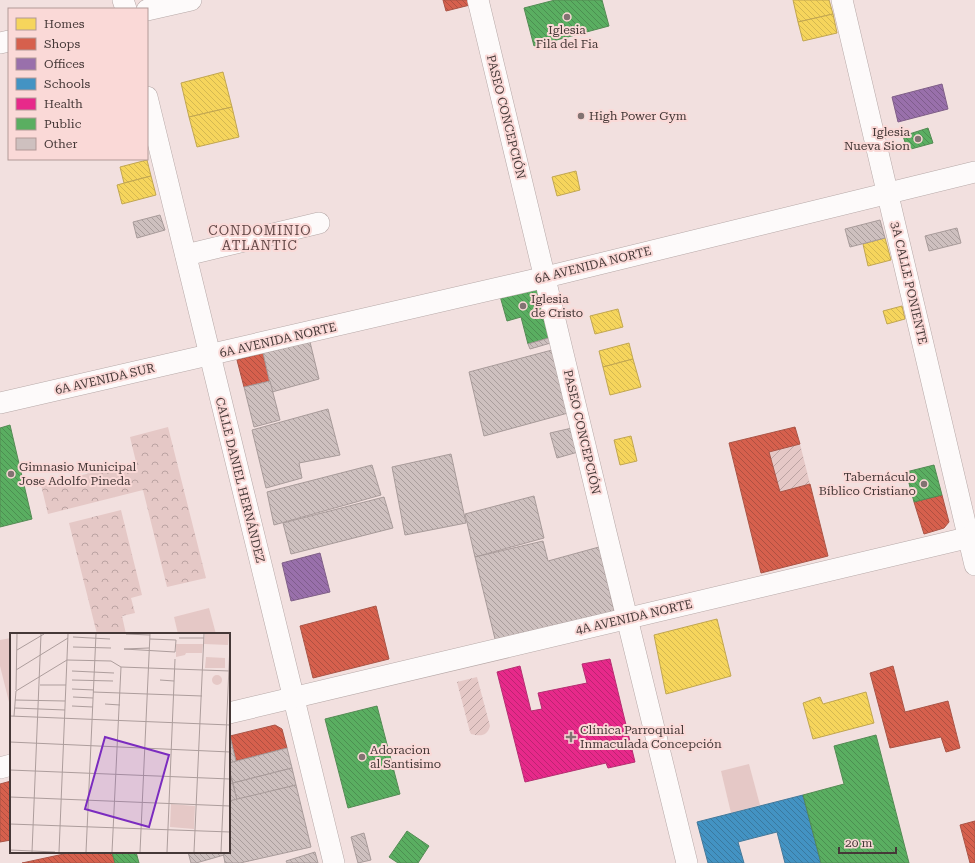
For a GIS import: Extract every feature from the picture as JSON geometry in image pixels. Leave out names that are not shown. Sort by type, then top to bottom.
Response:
[{"type":"street","points":[[148,10],[191,0]]},
{"type":"street","name":"PASEO CONCEPCIÓN","points":[[478,0],[546,277],[626,620],[687,863]]},
{"type":"street","name":"3A CALLE PONIENTE","points":[[842,0],[972,537],[975,565]]},
{"type":"street","name":"CALLE DANIEL HERNÁNDEZ","points":[[148,101],[334,863]]},
{"type":"street","name":"6A AVENIDA NORTE","points":[[210,356],[546,277],[975,172]]},
{"type":"street","points":[[186,255],[319,223]]},
{"type":"street","name":"6A AVENIDA SUR","points":[[0,403],[210,356]]},
{"type":"street","name":"4A AVENIDA NORTE","points":[[230,713],[972,537]]},
{"type":"street","points":[[0,768],[10,765]]},
{"type":"green space","points":[[168,427],[206,578],[167,587],[143,490],[48,514],[41,485],[136,462],[130,437]]},
{"type":"green space","points":[[800,444],[810,484],[780,492],[769,452]]},
{"type":"green space","points":[[121,510],[142,595],[131,598],[135,613],[122,616],[126,633],[97,633],[69,523]]},
{"type":"green space","points":[[209,608],[216,633],[178,633],[174,617]]},
{"type":"green space","points":[[10,638],[10,702],[0,666],[0,640]]},
{"type":"green space","points":[[477,677],[490,726],[489,730],[483,735],[471,734],[470,732],[457,682]]},
{"type":"green space","points":[[749,764],[760,805],[731,813],[721,771]]},
{"type":"building: Homes","points":[[793,0],[829,0],[833,14],[798,22]]},
{"type":"building: Homes","points":[[833,14],[837,33],[803,41],[798,22]]},
{"type":"building: Homes","points":[[223,72],[232,107],[189,117],[181,83]]},
{"type":"building: Homes","points":[[232,107],[239,137],[197,147],[189,117]]},
{"type":"building: Homes","points":[[147,160],[151,176],[124,183],[120,167]]},
{"type":"building: Homes","points":[[576,171],[580,190],[557,196],[552,177]]},
{"type":"building: Homes","points":[[151,176],[156,195],[122,204],[117,185]]},
{"type":"building: Homes","points":[[885,238],[891,260],[868,266],[863,244]]},
{"type":"building: Homes","points":[[902,306],[905,319],[887,324],[883,311]]},
{"type":"building: Homes","points":[[618,309],[623,327],[595,334],[590,316]]},
{"type":"building: Homes","points":[[629,343],[633,359],[603,367],[599,351]]},
{"type":"building: Homes","points":[[633,359],[641,387],[610,395],[603,367]]},
{"type":"building: Homes","points":[[631,436],[637,461],[620,465],[614,440]]},
{"type":"building: Homes","points":[[717,619],[731,676],[666,694],[654,635]]},
{"type":"building: Homes","points":[[866,692],[874,723],[813,739],[803,703],[820,697],[823,704]]},
{"type":"building: Shops","points":[[443,0],[469,0],[470,5],[446,11]]},
{"type":"building: Shops","points":[[263,353],[270,381],[244,387],[237,360]]},
{"type":"building: Shops","points":[[795,427],[800,444],[769,452],[780,492],[810,484],[828,556],[761,573],[729,443]]},
{"type":"building: Shops","points":[[942,495],[949,522],[944,528],[924,534],[914,502]]},
{"type":"building: Shops","points":[[376,606],[389,659],[313,678],[300,626]]},
{"type":"building: Shops","points":[[893,666],[905,712],[948,701],[960,748],[946,752],[941,737],[890,748],[870,673]]},
{"type":"building: Shops","points":[[275,725],[282,729],[287,748],[236,761],[230,736]]},
{"type":"building: Shops","points":[[10,781],[10,840],[0,842],[0,784]]},
{"type":"building: Shops","points":[[975,821],[975,863],[970,863],[960,825]]},
{"type":"building: Shops","points":[[68,853],[112,853],[115,863],[22,863]]},
{"type":"building: Offices","points":[[942,84],[948,109],[898,122],[892,97]]},
{"type":"building: Offices","points":[[320,553],[330,592],[291,601],[282,563]]},
{"type":"building: Schools","points":[[803,795],[821,863],[785,863],[777,832],[738,842],[744,863],[708,863],[697,822]]},
{"type":"building: Health","name":"Clínica Parroquial Inmaculada Concepción","points":[[610,659],[635,762],[608,768],[606,763],[525,782],[497,672],[520,666],[531,711],[542,709],[538,693],[587,683],[582,664]]},
{"type":"building: Public","name":"Iglesia Fila del Fia","points":[[555,0],[602,0],[609,26],[534,46],[524,8]]},
{"type":"building: Public","name":"Iglesia Nueva Sion","points":[[928,128],[933,143],[911,149],[906,145],[903,136]]},
{"type":"building: Public","name":"Iglesia de Cristo","points":[[538,286],[552,337],[528,344],[521,317],[507,321],[500,296]]},
{"type":"building: Public","name":"Gimnasio Municipal Jose Adolfo Pineda","points":[[10,425],[32,519],[0,527],[0,428]]},
{"type":"building: Public","name":"Tabernáculo Bíblico Cristiano","points":[[934,465],[942,495],[914,502],[906,472]]},
{"type":"building: Public","name":"Adoracion al Santisimo","points":[[377,706],[400,794],[348,808],[325,719]]},
{"type":"building: Public","points":[[876,735],[909,863],[821,863],[803,795],[844,784],[834,746]]},
{"type":"building: Public","points":[[407,831],[429,846],[418,863],[398,863],[389,857]]},
{"type":"building: Public","points":[[112,853],[136,853],[139,863],[115,863]]},
{"type":"building: Other","points":[[160,215],[165,230],[137,238],[133,222]]},
{"type":"building: Other","points":[[880,220],[885,238],[850,247],[845,229]]},
{"type":"building: Other","points":[[957,228],[961,243],[929,251],[925,236]]},
{"type":"building: Other","points":[[552,337],[554,342],[530,349],[528,344]]},
{"type":"building: Other","points":[[310,342],[319,379],[272,392],[263,353]]},
{"type":"building: Other","points":[[552,350],[568,413],[484,436],[469,372]]},
{"type":"building: Other","points":[[270,381],[280,420],[254,427],[244,387]]},
{"type":"building: Other","points":[[328,409],[340,455],[299,463],[302,478],[266,488],[252,430]]},
{"type":"building: Other","points":[[572,428],[578,452],[557,458],[550,433]]},
{"type":"building: Other","points":[[451,454],[466,523],[405,535],[392,467]]},
{"type":"building: Other","points":[[372,465],[381,495],[274,525],[267,492]]},
{"type":"building: Other","points":[[534,496],[544,538],[475,557],[465,514]]},
{"type":"building: Other","points":[[384,497],[393,528],[291,554],[283,523]]},
{"type":"building: Other","points":[[543,541],[548,561],[599,547],[615,614],[496,643],[475,557]]},
{"type":"building: Other","points":[[230,736],[236,761],[230,763]]},
{"type":"building: Other","points":[[287,748],[292,768],[233,783],[230,773],[230,763]]},
{"type":"building: Other","points":[[292,768],[296,785],[237,800],[233,783]]},
{"type":"building: Other","points":[[230,774],[237,800],[230,801]]},
{"type":"building: Other","points":[[296,785],[311,847],[240,863],[225,863],[223,853],[230,853],[230,801]]},
{"type":"building: Other","points":[[364,833],[371,860],[358,863],[351,837]]},
{"type":"building: Other","points":[[315,852],[318,863],[287,863],[286,861]]},
{"type":"building: Other","points":[[188,853],[223,853],[224,855],[196,863],[191,863]]},
{"type":"place","name":"Iglesia Fila del Fia","points":[[567,17]]},
{"type":"place","name":"High Power Gym","points":[[581,116]]},
{"type":"place","name":"Iglesia Nueva Sion","points":[[918,139]]},
{"type":"place","name":"Iglesia de Cristo","points":[[523,306]]},
{"type":"place","name":"Gimnasio Municipal Jose Adolfo Pineda","points":[[11,474]]},
{"type":"place","name":"Tabernáculo Bíblico Cristiano","points":[[924,484]]},
{"type":"place","name":"Clínica Parroquial Inmaculada Concepción","points":[[571,737]]},
{"type":"place","name":"Adoracion al Santisimo","points":[[362,757]]},
{"type":"district","name":"CONDOMINIO ATLANTIC","points":[[260,238]]}]
